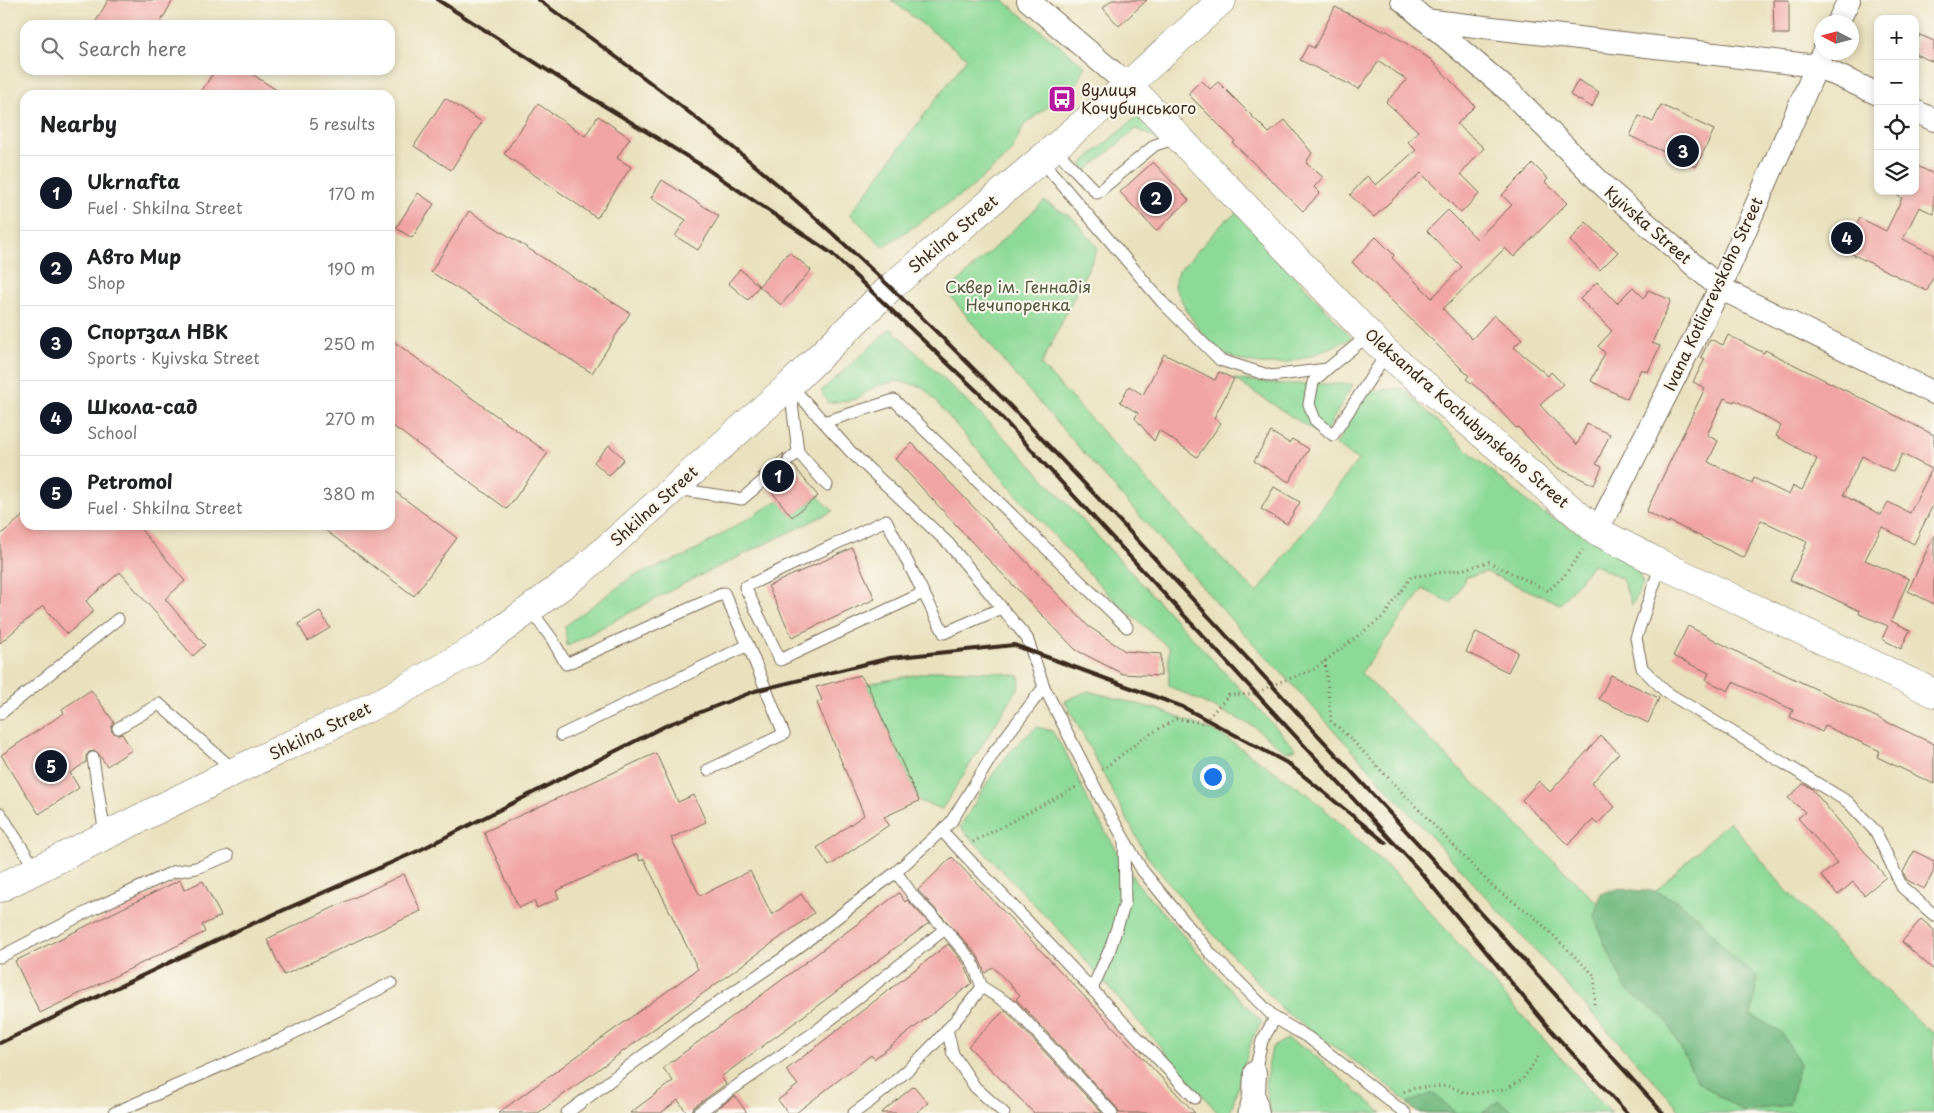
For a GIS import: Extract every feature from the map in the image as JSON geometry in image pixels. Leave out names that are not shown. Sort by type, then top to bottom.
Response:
[{"type":"main road","name":"Shkilna Street","points":[[0,888],[387,699],[478,647],[578,574],[790,385],[891,287],[1128,85],[1222,0]]},
{"type":"main road","name":"Oleksandra Kochubynskoho Street","points":[[1128,85],[1378,344],[1596,531],[1661,564],[1934,693]]},
{"type":"street","name":"Oleksandra Kochubynskoho Street","points":[[1028,0],[1128,85]]},
{"type":"street","name":"Kyivska Street","points":[[1402,0],[1510,92],[1604,187],[1720,288],[1934,394]]},
{"type":"street","points":[[1842,15],[1849,0]]},
{"type":"street","points":[[1425,20],[1814,58]]},
{"type":"street","name":"Ivana Kotliarevskoho Street","points":[[1596,531],[1720,288],[1820,60]]},
{"type":"street","points":[[1822,60],[1874,92]]},
{"type":"street","points":[[1919,113],[1934,120]]},
{"type":"street","points":[[1255,1072],[1254,1094],[1258,1113]]},
{"type":"lane","points":[[1047,154],[1096,193],[1154,145],[1179,137]]},
{"type":"lane","points":[[1047,154],[1162,302],[1220,360],[1271,376],[1327,369]]},
{"type":"lane","points":[[1378,344],[1333,435],[1315,420],[1309,404],[1313,382],[1327,369],[1378,344]]},
{"type":"lane","points":[[790,385],[851,452],[948,543],[1027,638],[1044,687],[1091,778],[1142,870],[1211,954],[1275,1018],[1309,1038],[1405,1113]]},
{"type":"lane","points":[[790,385],[798,452],[827,485]]},
{"type":"lane","points":[[824,422],[894,400],[1127,627]]},
{"type":"lane","points":[[789,460],[798,452]]},
{"type":"lane","points":[[673,489],[742,498],[763,481]]},
{"type":"lane","points":[[923,593],[780,660],[745,587],[886,520],[944,633],[1002,608]]},
{"type":"lane","points":[[1661,564],[1636,638],[1642,668],[1666,692],[1848,802],[1876,832],[1902,887],[1934,915]]},
{"type":"lane","points":[[530,609],[552,639],[566,664],[724,593],[748,645],[784,734],[708,770]]},
{"type":"lane","points":[[0,714],[118,619]]},
{"type":"lane","points":[[561,735],[748,645]]},
{"type":"lane","points":[[567,1113],[677,1030],[796,950],[896,872],[942,831],[951,822],[995,751],[1044,687]]},
{"type":"lane","points":[[118,728],[159,704],[235,772]]},
{"type":"lane","points":[[92,758],[105,836]]},
{"type":"lane","points":[[0,813],[36,870]]},
{"type":"lane","points":[[942,831],[1194,1098]]},
{"type":"lane","points":[[1092,989],[1110,949],[1125,903],[1124,837]]},
{"type":"lane","points":[[0,957],[95,908],[173,872],[196,868],[228,856]]},
{"type":"lane","points":[[896,872],[914,896],[972,961],[982,987],[1012,1006],[1112,1113]]},
{"type":"lane","points":[[698,1113],[816,1031],[945,929]]},
{"type":"lane","points":[[114,1113],[282,1039],[391,983]]},
{"type":"lane","points":[[854,1113],[919,1060],[967,1008],[982,987]]},
{"type":"lane","points":[[1244,1113],[1262,1041],[1275,1018]]},
{"type":"lane","points":[[947,1029],[953,1054],[966,1074],[976,1087],[1004,1113]]},
{"type":"path","points":[[959,849],[1091,778],[1142,739],[1176,719],[1203,723],[1228,696],[1254,694],[1272,685],[1313,670],[1384,616],[1411,577],[1464,569],[1489,562],[1548,591],[1564,576],[1596,531]]},
{"type":"path","points":[[1325,662],[1331,721],[1349,736],[1494,888],[1532,915],[1595,976],[1594,1006]]},
{"type":"path","points":[[1385,1098],[1415,1088],[1448,1086],[1469,1094],[1506,1089],[1522,1080],[1539,1056]]},
{"type":"green space","points":[[891,0],[1003,0],[1085,66],[1077,84],[1024,125],[1011,152],[970,189],[883,247],[850,214],[967,58]]},
{"type":"green space","points":[[1136,117],[1161,131],[1155,138],[1136,129],[1087,170],[1081,164]]},
{"type":"green space","name":"Сквер ім. Геннадія Нечипоренка","points":[[1044,201],[1073,218],[1098,248],[1041,365],[1197,534],[1257,593],[1358,460],[1336,445],[1365,393],[1402,388],[1477,459],[1536,509],[1635,563],[1643,584],[1632,605],[1622,579],[1593,564],[1560,604],[1486,572],[1466,577],[1451,603],[1423,589],[1361,673],[1618,923],[1656,891],[1729,821],[1785,889],[1857,963],[1926,1028],[1934,1033],[1934,1113],[1683,1113],[1280,671],[1244,634],[1015,375],[947,292]]},
{"type":"green space","points":[[1237,213],[1352,338],[1321,352],[1291,362],[1260,364],[1227,355],[1205,336],[1192,319],[1174,286],[1177,273],[1226,220]]},
{"type":"green space","points":[[891,328],[1018,451],[1296,749],[1286,752],[1253,726],[1169,686],[1169,648],[1108,594],[1022,501],[923,387],[897,381],[875,386],[857,399],[828,403],[821,391]]},
{"type":"green space","points":[[1234,379],[1281,384],[1353,384],[1323,437]]},
{"type":"green space","points":[[818,496],[833,511],[685,583],[567,646],[565,626],[633,576],[687,555],[779,500],[792,517]]},
{"type":"green space","points":[[940,670],[996,672],[1019,676],[1020,685],[942,809],[919,801],[867,684]]},
{"type":"green space","points":[[1088,691],[1160,710],[1220,734],[1309,795],[1400,878],[1611,1113],[1418,1113],[1390,1087],[1284,1011],[1191,910],[1146,855],[1065,701]]},
{"type":"green space","points":[[1037,727],[1052,731],[1066,753],[1094,813],[1136,882],[1262,1022],[1252,1039],[1230,1113],[1218,1113],[1059,930],[960,827],[1003,760],[1013,748]]},
{"type":"green space","points":[[1622,888],[1656,891],[1675,900],[1698,917],[1730,955],[1758,977],[1751,1015],[1781,1032],[1800,1064],[1789,1105],[1742,1111],[1697,1081],[1666,1019],[1626,989],[1604,943],[1594,916],[1601,893]]},
{"type":"green space","points":[[1287,1039],[1308,1050],[1382,1113],[1270,1113],[1265,1084],[1272,1047]]},
{"type":"green space","points":[[1434,1093],[1456,1113],[1418,1113],[1407,1103]]},
{"type":"green space","points":[[1499,1101],[1514,1113],[1482,1113]]},
{"type":"building","points":[[108,0],[173,0],[162,20],[97,20]]},
{"type":"building","points":[[1112,0],[1147,0],[1119,26],[1103,8]]},
{"type":"building","points":[[1773,0],[1789,0],[1789,34],[1774,34]]},
{"type":"building","points":[[1335,7],[1383,31],[1384,29],[1430,59],[1475,106],[1457,124],[1484,148],[1461,174],[1480,193],[1461,213],[1421,173],[1374,217],[1350,195],[1367,176],[1376,185],[1416,150],[1408,142],[1418,131],[1386,102],[1407,80],[1379,61],[1359,89],[1300,60],[1308,45],[1314,48]]},
{"type":"building","points":[[1920,35],[1934,41],[1934,62],[1919,56]]},
{"type":"building","points":[[212,75],[254,75],[276,90],[202,90]]},
{"type":"building","points":[[1201,80],[1210,89],[1218,82],[1269,133],[1285,120],[1312,153],[1306,163],[1323,177],[1314,187],[1320,193],[1303,211],[1233,143],[1235,141],[1188,94]]},
{"type":"building","points":[[1578,80],[1599,92],[1592,107],[1570,95]]},
{"type":"building","points":[[445,98],[482,122],[451,170],[414,146]]},
{"type":"building","points":[[538,104],[585,136],[598,116],[630,138],[617,158],[631,167],[597,218],[504,154]]},
{"type":"building","points":[[1661,105],[1714,130],[1696,167],[1630,136],[1639,116],[1653,122]]},
{"type":"building","points":[[1153,162],[1189,200],[1156,231],[1120,192]]},
{"type":"building","points":[[1533,164],[1548,179],[1545,182],[1567,203],[1514,257],[1505,248],[1443,309],[1472,339],[1494,315],[1522,339],[1514,347],[1548,376],[1551,372],[1563,384],[1540,405],[1577,445],[1587,424],[1610,434],[1596,464],[1602,467],[1594,485],[1554,466],[1484,393],[1466,379],[1469,376],[1352,262],[1376,237],[1394,255],[1392,258],[1432,298],[1462,267],[1427,231],[1448,210],[1477,239],[1512,205],[1502,195]]},
{"type":"building","points":[[1919,167],[1934,174],[1934,214],[1919,207],[1903,239],[1934,255],[1934,275],[1927,291],[1844,250],[1860,218],[1886,231],[1902,198],[1896,195],[1919,195]]},
{"type":"building","points":[[662,180],[719,216],[698,250],[675,236],[686,220],[651,198]]},
{"type":"building","points":[[418,193],[434,204],[412,238],[396,228]]},
{"type":"building","points":[[469,211],[630,313],[592,373],[431,272]]},
{"type":"building","points":[[1586,222],[1618,252],[1600,270],[1570,241]]},
{"type":"building","points":[[789,252],[811,270],[781,305],[759,286]]},
{"type":"building","points":[[740,269],[759,286],[748,300],[728,283]]},
{"type":"building","points":[[1597,282],[1617,303],[1633,287],[1644,298],[1648,290],[1671,300],[1652,343],[1660,346],[1648,372],[1641,369],[1627,399],[1591,381],[1605,353],[1598,346],[1612,331],[1580,299]]},
{"type":"building","points":[[1728,335],[1764,353],[1765,350],[1934,435],[1934,503],[1914,544],[1882,527],[1865,560],[1909,579],[1891,621],[1910,630],[1901,649],[1882,639],[1888,626],[1859,614],[1860,611],[1811,588],[1790,580],[1807,542],[1761,520],[1744,558],[1669,521],[1669,523],[1646,512],[1705,388],[1693,382],[1705,359],[1701,357],[1710,339],[1723,345]],"holes":[[[1724,398],[1734,402],[1735,400],[1781,426],[1776,436],[1817,459],[1802,490],[1793,486],[1789,495],[1754,478],[1752,483],[1708,462],[1718,441],[1707,435]],[[1902,454],[1932,469],[1910,513],[1888,502],[1881,515],[1843,495],[1862,456],[1893,472]]]},
{"type":"building","points":[[395,343],[548,453],[507,509],[395,428]]},
{"type":"building","points":[[1164,354],[1215,380],[1219,372],[1234,379],[1214,418],[1221,423],[1197,457],[1159,430],[1154,441],[1135,418],[1138,413],[1120,402],[1129,386],[1143,395]]},
{"type":"building","points":[[1271,432],[1289,443],[1292,439],[1309,449],[1289,482],[1254,461]]},
{"type":"building","points":[[912,443],[1088,626],[1125,651],[1161,654],[1161,676],[1123,674],[1076,650],[895,459]]},
{"type":"building","points":[[609,445],[624,459],[609,476],[594,462]]},
{"type":"building","points":[[784,453],[783,465],[787,467],[794,466],[818,496],[792,517],[768,487],[770,483],[769,477],[765,474],[758,474]]},
{"type":"building","points":[[1274,487],[1300,502],[1287,524],[1261,509]]},
{"type":"building","points":[[395,492],[457,538],[414,596],[325,530],[395,530]]},
{"type":"building","points":[[20,518],[20,530],[141,530],[185,581],[165,599],[205,645],[193,656],[120,572],[86,601],[94,611],[67,634],[43,606],[0,643],[0,535]]},
{"type":"building","points":[[1934,535],[1934,604],[1908,591]]},
{"type":"building","points":[[852,548],[875,599],[792,637],[768,586]]},
{"type":"building","points":[[320,611],[330,628],[308,641],[298,624]]},
{"type":"building","points":[[1688,626],[1745,656],[1934,744],[1934,784],[1877,757],[1880,751],[1825,726],[1822,732],[1790,717],[1793,710],[1733,682],[1728,691],[1706,680],[1709,673],[1673,656]]},
{"type":"building","points":[[1476,632],[1518,652],[1508,672],[1466,652]]},
{"type":"building","points":[[860,675],[867,684],[919,801],[884,817],[889,825],[829,866],[817,848],[864,815],[817,703],[822,700],[816,687]]},
{"type":"building","points":[[1611,675],[1659,698],[1648,723],[1599,699]]},
{"type":"building","points":[[91,690],[114,722],[111,728],[112,732],[118,735],[122,734],[132,750],[107,766],[98,753],[95,751],[89,752],[86,756],[86,762],[70,773],[79,788],[39,814],[1,755],[64,713],[62,709]]},
{"type":"building","points":[[1601,736],[1619,753],[1592,783],[1615,807],[1597,824],[1593,820],[1568,845],[1522,800],[1539,781],[1550,792]]},
{"type":"building","points":[[656,753],[678,802],[694,795],[706,822],[671,838],[700,896],[750,871],[772,915],[801,894],[814,913],[538,1113],[498,1113],[698,969],[644,859],[640,861],[637,854],[556,891],[559,898],[537,908],[534,901],[519,908],[484,832]]},
{"type":"building","points":[[1803,784],[1811,788],[1886,877],[1864,895],[1853,882],[1838,895],[1821,876],[1837,863],[1798,818],[1805,812],[1788,798]]},
{"type":"building","points":[[1914,851],[1934,861],[1934,871],[1924,889],[1907,880],[1903,872]]},
{"type":"building","points":[[952,857],[1195,1113],[1119,1113],[1117,1108],[1016,999],[1020,995],[993,967],[985,973],[978,956],[918,890]]},
{"type":"building","points":[[404,874],[421,911],[284,975],[267,939]]},
{"type":"building","points":[[180,880],[184,890],[203,881],[221,916],[202,925],[205,932],[40,1013],[15,961]]},
{"type":"building","points":[[899,893],[905,902],[907,900],[929,923],[721,1077],[726,1084],[694,1107],[691,1113],[687,1113],[678,1100],[661,1113],[630,1113],[673,1081],[663,1068]]},
{"type":"building","points":[[1921,919],[1934,930],[1934,970],[1902,942]]},
{"type":"building","points":[[948,944],[965,965],[972,983],[874,1059],[871,1055],[796,1113],[788,1113],[778,1100],[798,1085],[786,1070]]},
{"type":"building","points":[[1005,1010],[1102,1113],[1034,1113],[968,1046]]},
{"type":"building","points":[[914,1086],[928,1103],[916,1113],[881,1113]]},
{"type":"building","points":[[735,1096],[747,1113],[711,1113]]},
{"type":"railway","points":[[438,0],[575,88],[701,165],[831,253],[979,393],[1418,869],[1548,1027],[1627,1113]]},
{"type":"railway","points":[[539,0],[739,152],[856,255],[961,356],[1062,460],[1211,619],[1663,1113]]},
{"type":"railway","points":[[0,1043],[236,931],[420,850],[667,725],[755,691],[890,658],[1014,645],[1183,707],[1289,764],[1386,843]]},
{"type":"place","name":"вулиця Кочубинського","points":[[1062,99]]},
{"type":"place","name":"Спортзал НВК","points":[[1683,151]]},
{"type":"place","name":"Авто Мир","points":[[1156,198]]},
{"type":"place","name":"Школа-сад","points":[[1847,238]]},
{"type":"place","name":"Ukrnafta","points":[[778,476]]},
{"type":"place","name":"Petromol","points":[[51,766]]}]
